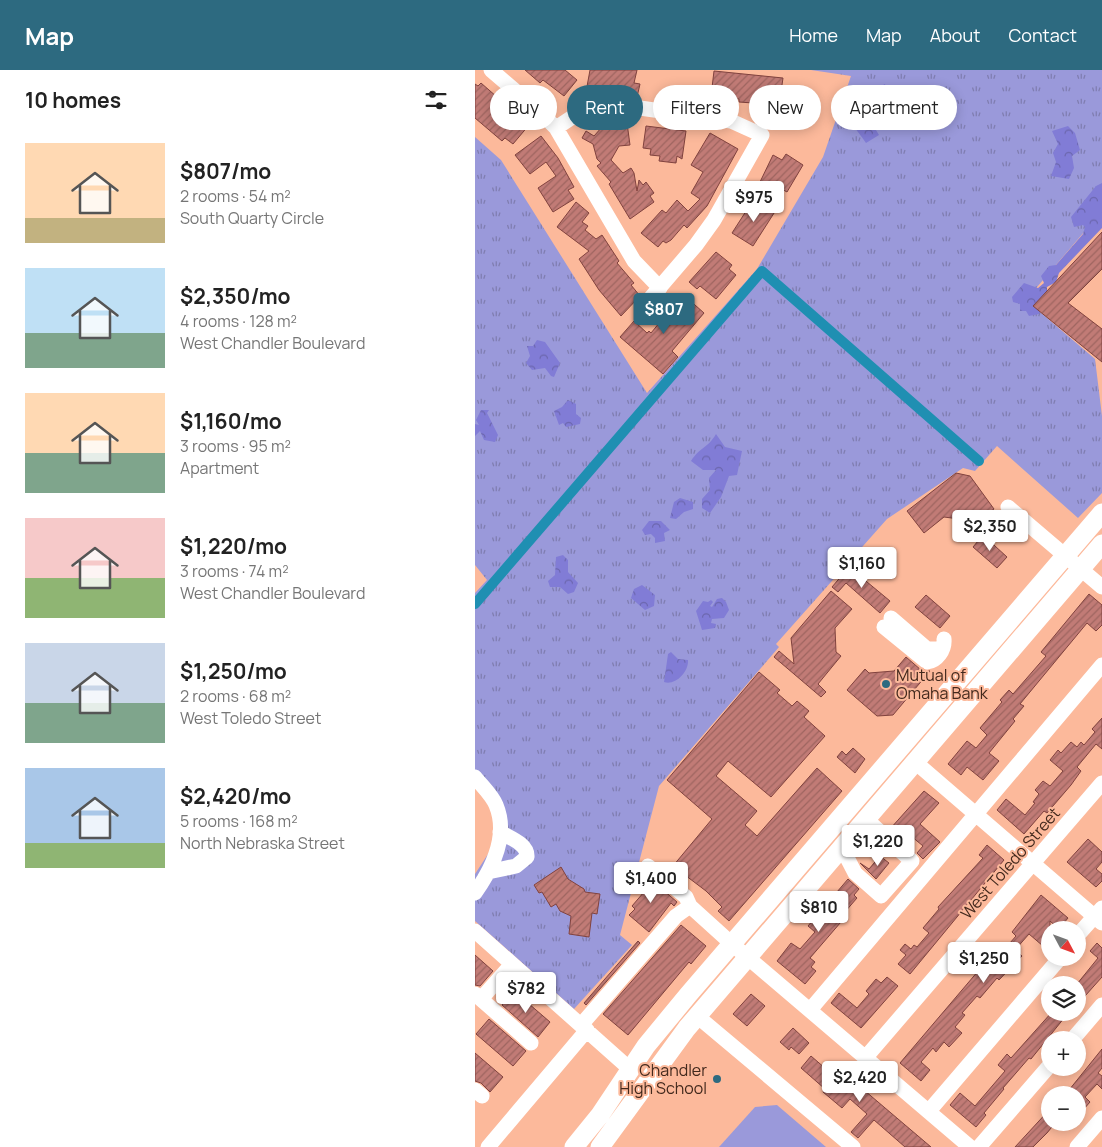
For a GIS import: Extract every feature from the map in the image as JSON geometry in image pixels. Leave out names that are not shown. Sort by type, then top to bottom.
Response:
[{"type":"main road","points":[[574,1147],[665,1023],[1102,513]]},
{"type":"main road","points":[[600,1147],[697,1016],[1102,544]]},
{"type":"street","points":[[491,70],[508,85]]},
{"type":"street","points":[[557,127],[571,118],[591,110],[639,108],[731,121],[762,135],[714,220],[696,246],[642,308]]},
{"type":"street","points":[[557,130],[634,261],[660,288]]},
{"type":"street","points":[[1008,507],[1102,586]]},
{"type":"street","points":[[888,623],[927,662],[935,660],[940,653],[940,641]]},
{"type":"street","points":[[809,1010],[977,815],[983,802],[1102,665]]},
{"type":"street","points":[[914,761],[1033,863],[1100,916],[1086,928]]},
{"type":"street","points":[[475,777],[496,805],[500,832],[496,854],[475,893]]},
{"type":"street","name":"West Toledo Street","points":[[866,1057],[1102,783]]},
{"type":"street","points":[[841,846],[855,873],[881,896],[912,861],[865,818]]},
{"type":"street","points":[[488,872],[516,866],[527,857],[525,847],[500,832]]},
{"type":"street","points":[[648,866],[686,897],[690,906],[748,958],[969,1146],[1041,1074]]},
{"type":"street","points":[[488,1147],[676,916],[690,906]]},
{"type":"street","points":[[475,931],[631,1070]]},
{"type":"street","points":[[512,964],[478,997],[531,1043]]},
{"type":"street","points":[[929,1111],[1053,966]]},
{"type":"street","points":[[1080,1031],[1102,1005]]},
{"type":"street","points":[[697,1016],[853,1147]]},
{"type":"street","points":[[1077,1147],[1102,1118]]},
{"type":"green space","points":[[811,70],[1102,70],[1102,211],[1026,300],[1095,359],[1102,416],[1102,493],[1078,518],[997,446],[975,471],[963,468],[887,519],[776,644],[779,647],[659,786],[620,935],[632,945],[574,1009],[475,921],[475,874],[492,848],[500,825],[475,777],[475,593],[487,580],[475,565],[475,137],[501,160],[647,393],[757,269],[823,157],[832,130],[957,130],[957,85],[848,85],[851,76]]},
{"type":"green space","points":[[1068,126],[1075,133],[1080,150],[1072,156],[1074,168],[1069,179],[1051,176],[1056,162],[1053,153],[1058,144],[1052,131]]},
{"type":"green space","points":[[857,130],[876,130],[879,135],[866,143]]},
{"type":"green space","points":[[1102,183],[1102,228],[1059,273],[1056,282],[1047,287],[1047,297],[1039,314],[1029,316],[1026,311],[1020,311],[1020,304],[1013,302],[1012,297],[1024,283],[1038,288],[1044,283],[1041,276],[1049,266],[1056,265],[1083,234],[1085,227],[1083,225],[1074,227],[1071,217],[1096,186]]},
{"type":"green space","points":[[537,340],[545,342],[560,363],[554,377],[545,368],[532,370],[526,363],[530,356],[527,346],[533,346]]},
{"type":"green space","points":[[568,400],[576,404],[576,414],[581,418],[580,424],[566,427],[563,423],[559,425],[554,411],[562,407]]},
{"type":"green space","points":[[481,410],[489,410],[487,413],[498,435],[495,442],[484,440],[480,431],[475,436],[475,424],[479,425],[476,420]]},
{"type":"green space","points":[[716,434],[725,447],[742,451],[737,475],[729,476],[721,497],[710,513],[702,508],[702,499],[710,490],[709,478],[716,470],[703,470],[691,461]]},
{"type":"green space","points":[[680,498],[693,502],[693,509],[684,512],[676,519],[670,518],[674,502]]},
{"type":"green space","points":[[649,521],[661,521],[670,530],[664,533],[665,541],[655,543],[655,538],[651,534],[645,535],[642,530]]},
{"type":"green space","points":[[563,555],[568,560],[568,572],[578,583],[574,592],[568,594],[560,587],[550,587],[548,581],[555,575],[556,557]]},
{"type":"green space","points":[[642,585],[655,595],[654,606],[645,610],[631,598],[634,589]]},
{"type":"green space","points":[[722,598],[729,610],[724,618],[712,619],[711,623],[716,624],[715,628],[702,630],[696,611],[703,601],[708,602],[711,600],[713,602],[710,606],[712,607],[717,599]]},
{"type":"green space","points":[[671,652],[678,659],[688,660],[688,665],[681,677],[668,683],[664,682],[668,654]]},
{"type":"green space","points":[[777,1105],[826,1147],[719,1147],[755,1107]]},
{"type":"building","points":[[525,70],[565,70],[577,80],[573,85],[567,85],[567,92],[564,96],[557,91],[557,85],[550,85],[543,80],[540,83]]},
{"type":"building","points":[[590,70],[637,70],[634,83],[640,84],[640,85],[587,85]]},
{"type":"building","points":[[714,71],[783,78],[782,85],[749,85],[749,103],[739,102],[739,85],[712,85]]},
{"type":"building","points":[[481,83],[490,91],[490,130],[525,130],[513,144],[505,138],[502,141],[475,118],[475,84],[478,86]]},
{"type":"building","points":[[646,126],[653,127],[653,130],[686,131],[682,159],[677,156],[676,163],[659,161],[660,156],[650,155],[651,149],[643,148]]},
{"type":"building","points":[[599,130],[628,130],[630,145],[619,146],[611,160],[623,173],[631,168],[634,173],[637,191],[639,180],[643,185],[646,182],[654,193],[650,196],[654,202],[630,219],[609,184],[611,182],[597,166],[601,163],[597,159],[593,144],[582,138],[586,131],[594,136]]},
{"type":"building","points":[[710,133],[738,149],[707,206],[687,228],[684,225],[671,240],[666,243],[663,241],[658,247],[641,233],[662,210],[666,213],[677,200],[688,211],[700,199],[691,193],[703,172],[691,165]]},
{"type":"building","points":[[541,136],[558,158],[574,187],[568,190],[574,199],[553,212],[538,188],[556,176],[546,162],[530,174],[515,155]]},
{"type":"building","points":[[786,154],[803,165],[787,192],[780,188],[777,193],[760,182],[773,155],[782,160]]},
{"type":"building","points":[[760,200],[776,210],[753,246],[732,233],[750,205],[755,208]]},
{"type":"building","points":[[576,202],[589,213],[582,222],[588,226],[585,230],[596,239],[602,235],[619,261],[617,263],[634,283],[631,285],[640,296],[621,316],[599,290],[579,259],[589,251],[557,227]]},
{"type":"building","points":[[1102,232],[1102,269],[1068,303],[1102,329],[1102,362],[1033,306]]},
{"type":"building","points":[[716,252],[732,265],[729,269],[736,275],[716,299],[700,286],[697,289],[689,282]]},
{"type":"building","points":[[686,297],[704,313],[672,351],[678,357],[663,374],[620,337],[634,321],[647,333],[649,331],[651,333],[678,300],[681,303]]},
{"type":"building","points":[[956,473],[970,476],[994,509],[971,525],[967,520],[944,517],[924,533],[907,511]]},
{"type":"building","points":[[983,535],[1007,557],[997,568],[973,547]]},
{"type":"building","points":[[849,567],[890,601],[880,613],[846,583],[838,592],[832,587]]},
{"type":"building","points":[[831,591],[852,609],[835,628],[836,652],[841,656],[818,684],[826,692],[821,697],[774,657],[779,651],[794,664],[791,638]]},
{"type":"building","points":[[1089,594],[1102,605],[1102,625],[1096,631],[1087,623],[1020,704],[1024,706],[1013,719],[1015,721],[989,753],[999,761],[983,780],[967,767],[961,775],[948,764],[967,741],[976,748],[987,735],[980,728],[1002,702],[1000,700],[1009,690],[1013,694],[1046,656],[1041,652]]},
{"type":"building","points":[[926,595],[950,616],[940,628],[915,607]]},
{"type":"building","name":"Mutual of Omaha Bank","points":[[906,657],[921,670],[930,671],[893,715],[877,716],[847,690],[865,669],[869,673],[894,671]]},
{"type":"building","points":[[759,672],[780,690],[777,693],[792,706],[797,701],[809,711],[804,717],[825,736],[771,797],[728,761],[716,776],[757,811],[745,825],[757,836],[817,768],[842,791],[729,921],[718,911],[722,907],[706,891],[673,866],[712,819],[667,780]]},
{"type":"building","points":[[1102,718],[1102,749],[1096,744],[1077,767],[1081,771],[1071,785],[1047,813],[1044,811],[1024,834],[997,810],[1006,799],[1025,815],[1035,803],[1033,802],[1039,794],[1035,790],[1043,781],[1050,786],[1063,771],[1050,760],[1058,750],[1061,753],[1071,742],[1077,747],[1081,742],[1084,745],[1095,732],[1092,729]]},
{"type":"building","points":[[853,748],[865,759],[855,773],[837,757],[842,751],[846,755]]},
{"type":"building","points":[[924,791],[939,803],[920,824],[940,842],[923,859],[917,853],[923,846],[911,836],[906,843],[890,829]]},
{"type":"building","points":[[1088,839],[1102,852],[1102,862],[1096,869],[1102,874],[1102,881],[1096,887],[1067,862]]},
{"type":"building","points":[[987,845],[1004,860],[910,974],[898,964],[906,955],[900,950],[905,944],[911,949],[914,945],[917,947],[929,933],[923,928],[939,909],[938,907],[983,858],[979,855]]},
{"type":"building","points":[[880,856],[889,863],[876,879],[860,863],[869,869]]},
{"type":"building","points":[[561,867],[568,879],[584,889],[585,892],[600,894],[597,914],[592,913],[589,937],[569,934],[571,916],[560,911],[556,904],[551,907],[542,892],[539,893],[534,885]]},
{"type":"building","points":[[641,871],[677,902],[674,906],[671,903],[649,932],[629,915],[635,909],[632,906],[644,892],[639,887],[644,880],[638,875]]},
{"type":"building","points":[[848,879],[859,889],[854,895],[857,898],[844,913],[847,915],[810,958],[815,962],[811,967],[816,971],[805,984],[777,961],[791,943],[800,949],[815,932],[808,926]]},
{"type":"building","points":[[1041,895],[1068,918],[1066,921],[1041,921],[1041,944],[1029,934],[1015,950],[1022,956],[999,980],[997,978],[980,998],[977,996],[962,1013],[965,1015],[955,1027],[962,1033],[949,1047],[944,1042],[936,1052],[933,1048],[921,1062],[930,1070],[921,1081],[900,1063],[979,970],[984,974],[997,960],[992,955],[999,948],[1003,951],[1016,936],[1012,932]]},
{"type":"building","points":[[681,925],[706,946],[691,964],[689,962],[628,1035],[603,1014]]},
{"type":"building","points":[[638,941],[640,943],[586,1005],[584,1003]]},
{"type":"building","points":[[1097,943],[1102,948],[1102,977],[1086,995],[1086,976],[1083,976],[1098,958],[1090,951]]},
{"type":"building","points":[[475,955],[493,971],[480,986],[475,985]]},
{"type":"building","points":[[887,977],[898,986],[861,1028],[831,1003],[839,993],[857,1008],[869,994],[866,991],[876,979],[881,983]]},
{"type":"building","points":[[514,991],[550,1022],[538,1037],[502,1005]]},
{"type":"building","points":[[751,994],[765,1006],[747,1026],[733,1014]]},
{"type":"building","points":[[489,1019],[526,1051],[513,1066],[476,1034]]},
{"type":"building","points":[[1044,1021],[1062,1021],[1054,1031],[1041,1031],[1041,1047],[1003,1088],[976,1127],[950,1105],[960,1093],[975,1106],[1005,1071],[998,1065],[1007,1054],[1011,1058]]},
{"type":"building","points":[[793,1028],[809,1043],[799,1054],[791,1047],[789,1050],[780,1042]]},
{"type":"building","points":[[1102,1049],[1102,1068],[1098,1073],[1102,1076],[1102,1089],[1097,1084],[1086,1096],[1086,1086],[1072,1086],[1080,1076],[1086,1076],[1086,1069]]},
{"type":"building","points":[[475,1053],[503,1077],[490,1092],[481,1083],[475,1081]]},
{"type":"building","points":[[811,1056],[826,1069],[831,1062],[931,1147],[905,1147],[874,1120],[858,1138],[851,1132],[867,1114],[850,1099],[842,1108],[823,1092],[825,1089],[801,1068]]},
{"type":"building","points":[[1086,1098],[1090,1102],[1086,1107]]},
{"type":"building","points":[[1041,1119],[1041,1131],[1049,1131],[1047,1133],[1033,1147],[1015,1147]]},
{"type":"waterway","points":[[475,604],[762,271],[979,461]]},
{"type":"place","name":"Mutual of Omaha Bank","points":[[886,684]]},
{"type":"place","name":"Chandler High School","points":[[717,1079]]}]
